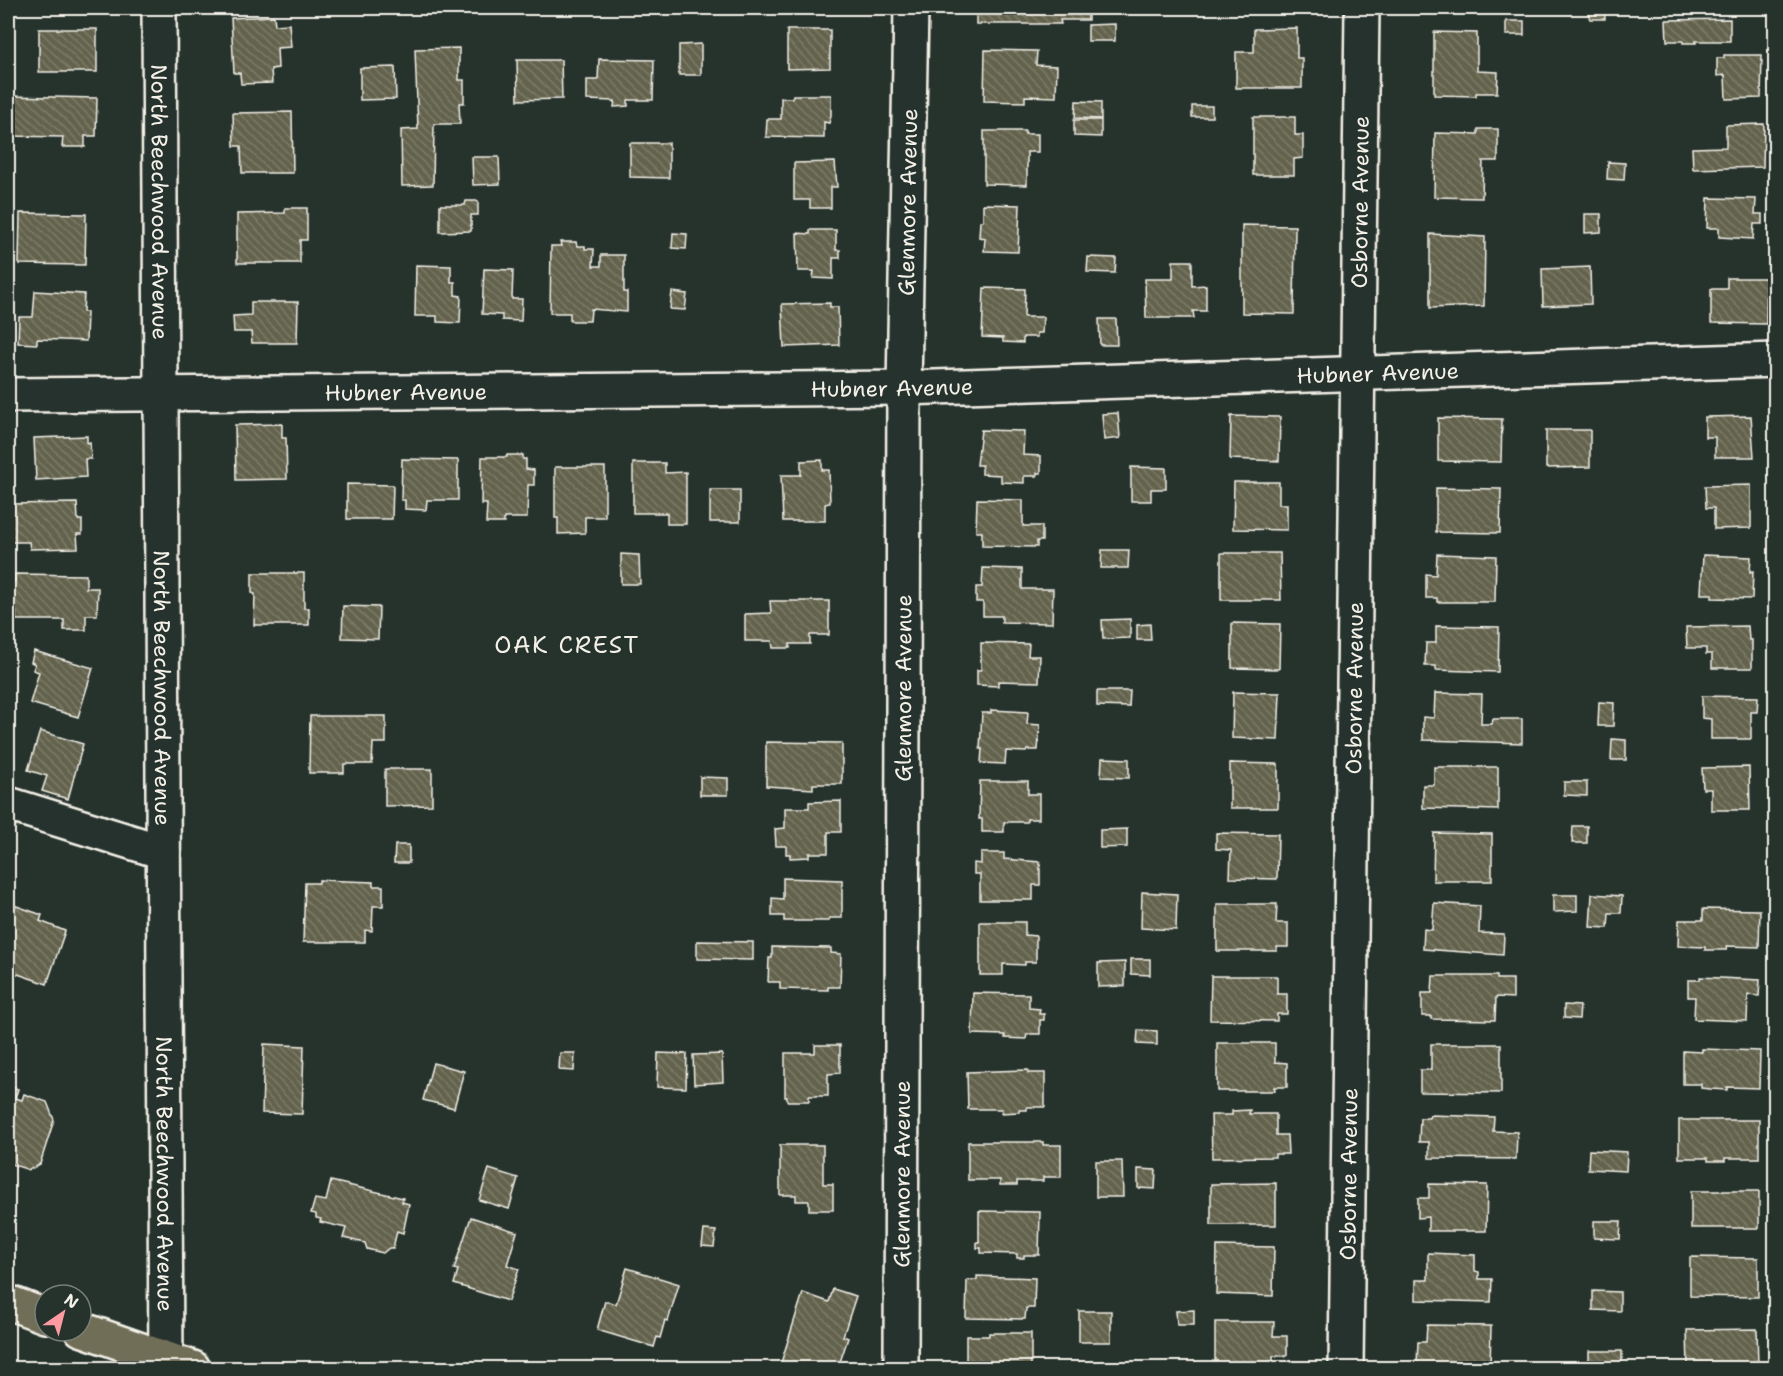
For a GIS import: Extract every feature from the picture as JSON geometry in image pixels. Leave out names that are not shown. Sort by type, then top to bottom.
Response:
[{"type":"main road","points":[[8,1302],[33,1311]]},
{"type":"main road","points":[[93,1334],[175,1365]]},
{"type":"street","name":"North Beechwood Avenue","points":[[159,8],[163,852],[175,1365]]},
{"type":"street","name":"Glenmore Avenue","points":[[901,1368],[904,388],[910,8]]},
{"type":"street","name":"Osborne Avenue","points":[[1346,1368],[1362,8]]},
{"type":"street","name":"Hubner Avenue","points":[[8,395],[904,388],[1776,360]]},
{"type":"street","points":[[8,804],[163,852]]},
{"type":"building","points":[[976,8],[1088,8],[1088,20],[1060,20],[1061,24],[976,24]]},
{"type":"building","points":[[1589,8],[1604,8],[1605,19],[1590,19]]},
{"type":"building","points":[[274,16],[275,25],[289,24],[291,47],[277,48],[278,68],[271,69],[272,83],[241,84],[240,73],[234,73],[231,18]]},
{"type":"building","points":[[1730,19],[1730,41],[1683,43],[1683,41],[1667,41],[1666,20]]},
{"type":"building","points":[[1506,21],[1524,21],[1524,35],[1506,35]]},
{"type":"building","points":[[1115,24],[1115,41],[1088,41],[1088,25]]},
{"type":"building","points":[[1297,28],[1297,58],[1302,58],[1302,88],[1236,88],[1236,52],[1254,52],[1254,29]]},
{"type":"building","points":[[39,29],[97,29],[97,72],[39,72]]},
{"type":"building","points":[[787,30],[830,30],[830,68],[787,69]]},
{"type":"building","points":[[1434,32],[1477,33],[1477,71],[1498,72],[1497,93],[1476,93],[1476,96],[1434,95]]},
{"type":"building","points":[[701,44],[701,75],[679,75],[679,45]]},
{"type":"building","points":[[459,48],[459,80],[464,80],[464,103],[459,103],[460,124],[434,124],[433,185],[402,186],[401,130],[418,129],[415,49]]},
{"type":"building","points":[[985,50],[1037,51],[1036,65],[1057,66],[1056,97],[1025,96],[1025,102],[984,101]]},
{"type":"building","points":[[1724,55],[1762,55],[1761,98],[1726,99],[1725,75],[1717,76],[1717,58],[1724,58]]},
{"type":"building","points":[[599,59],[654,60],[653,100],[628,100],[628,106],[614,107],[615,101],[587,100],[587,80],[598,80]]},
{"type":"building","points":[[517,60],[561,60],[562,99],[518,100]]},
{"type":"building","points":[[395,67],[396,99],[360,100],[360,68]]},
{"type":"building","points":[[793,95],[831,95],[831,115],[829,123],[824,122],[824,138],[766,137],[767,119],[781,119],[781,98],[792,98]]},
{"type":"building","points":[[8,96],[97,98],[96,136],[85,136],[85,147],[62,147],[63,137],[8,136]]},
{"type":"building","points":[[1076,101],[1101,102],[1101,119],[1075,118]]},
{"type":"building","points":[[1192,106],[1212,106],[1212,117],[1192,117]]},
{"type":"building","points":[[292,112],[293,173],[242,173],[241,146],[234,146],[233,113]]},
{"type":"building","points":[[1253,117],[1295,117],[1295,135],[1303,135],[1303,158],[1294,159],[1294,175],[1253,175]]},
{"type":"building","points":[[1074,120],[1101,120],[1101,137],[1074,136]]},
{"type":"building","points":[[1764,124],[1763,167],[1693,169],[1692,148],[1726,147],[1726,125]]},
{"type":"building","points":[[1478,129],[1498,129],[1498,161],[1483,161],[1482,198],[1434,197],[1435,133],[1478,134]]},
{"type":"building","points":[[984,131],[1025,131],[1025,134],[1038,134],[1038,152],[1027,152],[1027,185],[984,184]]},
{"type":"building","points":[[630,143],[669,143],[669,178],[630,177]]},
{"type":"building","points":[[472,157],[499,157],[500,184],[473,185]]},
{"type":"building","points":[[835,162],[837,187],[831,187],[831,208],[810,208],[810,200],[794,200],[794,163]]},
{"type":"building","points":[[1608,162],[1625,163],[1624,180],[1607,179]]},
{"type":"building","points":[[1708,198],[1756,199],[1755,214],[1762,214],[1762,224],[1754,224],[1753,239],[1719,237],[1719,228],[1707,228]]},
{"type":"building","points":[[466,201],[478,201],[478,215],[471,215],[471,231],[440,232],[440,205],[465,205]]},
{"type":"building","points":[[983,204],[1020,205],[1018,252],[984,251],[985,238],[979,237],[980,221],[983,221]]},
{"type":"building","points":[[285,208],[307,208],[307,240],[300,240],[300,263],[237,263],[237,214],[285,213]]},
{"type":"building","points":[[20,213],[86,214],[85,265],[19,264]]},
{"type":"building","points":[[1585,214],[1601,214],[1601,232],[1585,233]]},
{"type":"building","points":[[1242,225],[1295,226],[1294,314],[1242,313]]},
{"type":"building","points":[[810,230],[836,230],[836,250],[840,250],[840,258],[833,258],[833,279],[813,278],[814,271],[798,271],[797,233],[810,234]]},
{"type":"building","points":[[673,233],[687,234],[686,249],[672,248]]},
{"type":"building","points":[[1430,234],[1485,237],[1484,306],[1430,308]]},
{"type":"building","points":[[560,242],[576,242],[577,246],[594,249],[593,266],[601,266],[601,255],[624,255],[624,292],[627,292],[627,312],[591,309],[590,321],[570,321],[570,313],[550,313],[551,246],[561,246]]},
{"type":"building","points":[[1088,257],[1116,258],[1115,273],[1087,272]]},
{"type":"building","points":[[1173,261],[1192,261],[1192,286],[1206,285],[1206,311],[1193,311],[1194,318],[1146,318],[1145,279],[1173,279]]},
{"type":"building","points":[[416,265],[451,266],[451,282],[455,282],[455,295],[461,296],[460,323],[437,322],[437,316],[415,316]]},
{"type":"building","points":[[1590,267],[1591,304],[1543,306],[1542,269]]},
{"type":"building","points":[[484,269],[513,270],[512,299],[522,299],[521,321],[502,320],[502,315],[482,314]]},
{"type":"building","points":[[1727,278],[1767,278],[1766,324],[1711,323],[1711,289],[1727,289]]},
{"type":"building","points":[[984,288],[1025,289],[1024,317],[1043,317],[1042,333],[1037,333],[1037,337],[1023,337],[1023,343],[1003,342],[1003,338],[982,337]]},
{"type":"building","points":[[35,291],[84,294],[83,312],[87,312],[86,341],[37,339],[37,344],[18,343],[19,317],[33,317]]},
{"type":"building","points":[[672,292],[687,294],[685,310],[670,309]]},
{"type":"building","points":[[251,302],[298,302],[297,343],[252,343],[251,332],[234,332],[233,316],[251,315]]},
{"type":"building","points":[[830,303],[830,307],[838,307],[839,345],[784,347],[782,304]]},
{"type":"building","points":[[1099,319],[1116,319],[1117,345],[1100,345]]},
{"type":"building","points":[[1118,413],[1120,438],[1104,440],[1102,414]]},
{"type":"building","points":[[1231,416],[1280,417],[1279,461],[1230,459]]},
{"type":"building","points":[[1751,416],[1754,457],[1715,457],[1715,437],[1705,437],[1705,417]]},
{"type":"building","points":[[1438,418],[1502,419],[1501,462],[1438,461]]},
{"type":"building","points":[[282,424],[282,438],[286,438],[287,479],[236,480],[235,425]]},
{"type":"building","points":[[981,430],[1024,431],[1023,455],[1041,456],[1041,473],[1037,473],[1037,476],[1024,476],[1024,483],[1001,482],[1001,475],[982,474],[982,465],[977,465]]},
{"type":"building","points":[[1546,430],[1590,430],[1590,467],[1546,468]]},
{"type":"building","points":[[87,436],[87,443],[90,442],[91,459],[85,459],[86,477],[36,480],[34,438]]},
{"type":"building","points":[[507,455],[523,455],[523,459],[526,459],[526,469],[534,470],[534,485],[528,485],[527,518],[504,518],[504,523],[486,523],[487,504],[481,504],[482,457],[507,457]]},
{"type":"building","points":[[402,459],[458,460],[458,500],[427,500],[426,510],[405,509],[405,500],[401,500]]},
{"type":"building","points":[[822,460],[822,470],[829,470],[830,503],[825,504],[825,521],[783,521],[781,475],[801,475],[801,461]]},
{"type":"building","points":[[633,463],[665,463],[665,473],[686,472],[686,524],[667,524],[667,513],[633,513]]},
{"type":"building","points":[[555,467],[605,467],[605,517],[585,517],[585,533],[558,534],[558,518],[555,518]]},
{"type":"building","points":[[1131,467],[1166,468],[1166,489],[1151,489],[1151,501],[1131,501]]},
{"type":"building","points":[[1234,482],[1279,482],[1279,504],[1287,504],[1287,530],[1233,529]]},
{"type":"building","points":[[347,484],[393,485],[392,519],[347,519]]},
{"type":"building","points":[[1751,485],[1751,528],[1714,529],[1714,508],[1706,508],[1705,486]]},
{"type":"building","points":[[1436,488],[1501,489],[1500,533],[1436,532]]},
{"type":"building","points":[[710,490],[740,490],[740,522],[710,522]]},
{"type":"building","points":[[977,499],[1023,500],[1023,526],[1042,526],[1042,541],[1037,541],[1037,547],[982,546],[982,532],[976,532]]},
{"type":"building","points":[[77,503],[78,520],[82,520],[82,534],[77,534],[78,548],[30,549],[29,542],[8,542],[8,504]]},
{"type":"building","points":[[1102,550],[1129,550],[1128,568],[1101,568]]},
{"type":"building","points":[[1221,553],[1280,553],[1281,600],[1221,600]]},
{"type":"building","points":[[621,554],[639,555],[640,584],[621,584]]},
{"type":"building","points":[[1437,554],[1496,556],[1495,602],[1437,602],[1437,598],[1426,598],[1426,574],[1436,575]]},
{"type":"building","points":[[1703,555],[1751,557],[1752,599],[1712,598],[1712,594],[1701,594]]},
{"type":"building","points":[[983,568],[1022,569],[1022,589],[1053,589],[1052,623],[1002,622],[1002,616],[983,616],[983,602],[976,602],[976,587],[982,587]]},
{"type":"building","points":[[252,573],[304,573],[304,608],[309,608],[309,625],[254,625],[255,594],[252,593]]},
{"type":"building","points":[[15,574],[86,575],[86,588],[98,588],[97,615],[86,615],[86,630],[64,630],[64,620],[16,620],[16,613],[8,613],[8,581],[15,581]]},
{"type":"building","points":[[770,601],[829,601],[829,635],[810,635],[810,644],[790,644],[790,648],[773,648],[772,641],[745,641],[745,614],[771,613]]},
{"type":"building","points":[[343,606],[379,607],[378,639],[342,638]]},
{"type":"building","points":[[1130,619],[1130,638],[1103,639],[1102,620]]},
{"type":"building","points":[[1232,623],[1280,624],[1279,669],[1232,668]]},
{"type":"building","points":[[1150,624],[1151,640],[1137,640],[1137,625]]},
{"type":"building","points":[[1436,626],[1499,627],[1498,672],[1436,670],[1436,666],[1425,666],[1426,643],[1436,643]]},
{"type":"building","points":[[1748,626],[1749,640],[1752,640],[1752,668],[1712,668],[1712,654],[1706,654],[1706,648],[1687,648],[1686,627]]},
{"type":"building","points":[[981,643],[1029,644],[1028,656],[1040,656],[1039,682],[998,681],[998,686],[977,685],[977,670],[981,670]]},
{"type":"building","points":[[34,651],[93,668],[78,717],[30,703],[39,672],[33,670],[35,664],[31,662]]},
{"type":"building","points":[[1097,691],[1130,691],[1129,707],[1097,706]]},
{"type":"building","points":[[1233,692],[1280,693],[1278,740],[1232,738]]},
{"type":"building","points":[[1435,693],[1482,694],[1481,724],[1492,724],[1493,719],[1522,719],[1522,743],[1423,740],[1423,717],[1434,718]]},
{"type":"building","points":[[1702,696],[1758,697],[1757,712],[1751,712],[1751,739],[1711,739],[1711,719],[1702,718]]},
{"type":"building","points":[[1599,702],[1614,703],[1613,726],[1598,726]]},
{"type":"building","points":[[991,710],[1028,712],[1027,724],[1040,725],[1038,750],[1006,751],[1005,764],[981,763],[982,713],[991,713]]},
{"type":"building","points":[[310,716],[386,716],[386,743],[373,743],[372,764],[344,764],[344,773],[309,773]]},
{"type":"building","points":[[40,731],[83,744],[68,799],[42,791],[47,776],[28,770]]},
{"type":"building","points":[[1612,739],[1626,740],[1626,760],[1611,760]]},
{"type":"building","points":[[766,742],[842,743],[842,784],[813,784],[813,789],[766,786]]},
{"type":"building","points":[[1102,758],[1129,759],[1129,778],[1101,777]]},
{"type":"building","points":[[1230,763],[1278,764],[1278,808],[1230,808]]},
{"type":"building","points":[[1434,767],[1498,767],[1498,810],[1423,808],[1423,785],[1434,785]]},
{"type":"building","points":[[1749,767],[1750,810],[1711,810],[1711,789],[1703,789],[1702,768]]},
{"type":"building","points":[[385,769],[432,769],[432,805],[385,806]]},
{"type":"building","points":[[700,777],[728,778],[728,795],[700,795]]},
{"type":"building","points":[[980,781],[1028,781],[1028,794],[1039,794],[1039,819],[1027,819],[1027,822],[1004,822],[1004,832],[982,832],[982,819],[979,819]]},
{"type":"building","points":[[1564,782],[1587,782],[1587,796],[1564,795]]},
{"type":"building","points":[[841,801],[841,832],[828,832],[828,853],[809,853],[809,857],[790,858],[790,854],[786,854],[786,846],[776,846],[775,829],[785,828],[785,808],[809,808],[809,802]]},
{"type":"building","points":[[1573,826],[1587,826],[1587,843],[1572,843]]},
{"type":"building","points":[[1127,829],[1127,847],[1100,848],[1100,830]]},
{"type":"building","points":[[1216,833],[1278,834],[1277,879],[1230,878],[1231,850],[1216,849]]},
{"type":"building","points":[[1434,833],[1492,834],[1492,881],[1433,881]]},
{"type":"building","points":[[395,845],[409,845],[409,863],[394,863]]},
{"type":"building","points":[[981,853],[1004,853],[1004,859],[1040,862],[1040,885],[1033,885],[1033,900],[980,900],[980,874],[974,874],[974,863],[981,864]]},
{"type":"building","points":[[783,878],[842,880],[842,918],[830,918],[829,921],[784,921],[784,916],[772,916],[772,898],[783,899]]},
{"type":"building","points":[[319,880],[373,882],[373,886],[383,886],[383,906],[373,906],[372,931],[365,930],[365,942],[303,942],[305,883],[319,883]]},
{"type":"building","points":[[1142,892],[1177,894],[1176,930],[1141,928]]},
{"type":"building","points":[[1592,894],[1622,896],[1621,913],[1609,913],[1608,928],[1590,927]]},
{"type":"building","points":[[1553,895],[1577,895],[1577,911],[1553,912]]},
{"type":"building","points":[[8,903],[42,915],[40,921],[65,931],[47,984],[12,972],[15,966],[8,963]]},
{"type":"building","points":[[1434,903],[1480,906],[1479,933],[1504,934],[1503,955],[1423,949],[1424,929],[1432,930]]},
{"type":"building","points":[[1217,904],[1277,904],[1276,923],[1288,923],[1288,947],[1277,947],[1277,951],[1217,951]]},
{"type":"building","points":[[1703,909],[1760,910],[1759,947],[1726,946],[1727,950],[1705,950],[1705,947],[1678,946],[1679,920],[1703,920]]},
{"type":"building","points":[[980,922],[1025,922],[1025,935],[1036,936],[1036,962],[1025,962],[1025,965],[1003,964],[1003,975],[980,975]]},
{"type":"building","points":[[697,941],[753,942],[753,960],[697,959]]},
{"type":"building","points":[[772,947],[831,948],[831,953],[841,954],[840,987],[828,987],[828,990],[780,989],[780,982],[768,982]]},
{"type":"building","points":[[1131,959],[1150,959],[1150,975],[1131,974]]},
{"type":"building","points":[[1125,962],[1125,986],[1098,987],[1098,963]]},
{"type":"building","points":[[1211,976],[1277,976],[1277,994],[1287,994],[1287,1014],[1277,1014],[1277,1021],[1210,1020]]},
{"type":"building","points":[[1433,976],[1497,976],[1497,979],[1513,979],[1513,998],[1496,997],[1495,1020],[1431,1019],[1431,1016],[1422,1016],[1422,993],[1432,993]]},
{"type":"building","points":[[1700,977],[1760,980],[1759,996],[1748,995],[1747,1021],[1694,1019],[1695,997],[1688,997],[1688,980],[1700,980]]},
{"type":"building","points":[[973,993],[1029,994],[1029,1008],[1040,1009],[1039,1014],[1044,1014],[1044,1020],[1040,1020],[1040,1034],[1027,1034],[1026,1039],[1005,1038],[1005,1035],[972,1034]]},
{"type":"building","points":[[1564,1005],[1580,1006],[1579,1019],[1564,1018]]},
{"type":"building","points":[[1138,1030],[1157,1031],[1157,1045],[1137,1044]]},
{"type":"building","points":[[1217,1043],[1275,1043],[1275,1062],[1287,1063],[1287,1087],[1274,1087],[1275,1091],[1217,1091]]},
{"type":"building","points":[[264,1044],[304,1046],[302,1114],[262,1113]]},
{"type":"building","points":[[1431,1044],[1501,1044],[1501,1093],[1420,1092],[1420,1070],[1431,1070]]},
{"type":"building","points":[[815,1045],[840,1045],[840,1073],[828,1074],[828,1096],[809,1096],[809,1101],[787,1101],[785,1097],[785,1053],[815,1053]]},
{"type":"building","points":[[1702,1049],[1760,1051],[1759,1088],[1727,1087],[1727,1090],[1701,1088],[1701,1084],[1683,1084],[1683,1051],[1702,1052]]},
{"type":"building","points":[[560,1053],[575,1053],[574,1071],[559,1070]]},
{"type":"building","points":[[658,1053],[687,1054],[686,1088],[657,1087]]},
{"type":"building","points":[[722,1054],[723,1082],[694,1084],[693,1055]]},
{"type":"building","points":[[433,1063],[464,1071],[454,1108],[423,1100]]},
{"type":"building","points":[[1028,1070],[1028,1073],[1045,1073],[1045,1107],[1027,1107],[1027,1110],[1019,1110],[1019,1112],[1001,1113],[1002,1109],[968,1109],[967,1072]]},
{"type":"building","points":[[8,1086],[18,1089],[15,1098],[22,1100],[24,1094],[47,1102],[54,1120],[40,1164],[29,1170],[8,1163]]},
{"type":"building","points":[[1250,1110],[1249,1114],[1276,1114],[1276,1135],[1287,1135],[1288,1154],[1275,1154],[1275,1157],[1212,1158],[1211,1115],[1232,1115],[1232,1111]]},
{"type":"building","points":[[1430,1115],[1494,1117],[1493,1131],[1517,1132],[1516,1159],[1429,1158],[1429,1142],[1419,1142],[1420,1118],[1429,1118]]},
{"type":"building","points":[[1679,1120],[1759,1120],[1759,1158],[1725,1158],[1725,1161],[1708,1161],[1708,1158],[1679,1158]]},
{"type":"building","points":[[968,1142],[1043,1142],[1043,1145],[1061,1145],[1061,1177],[1043,1177],[1043,1181],[1017,1181],[1017,1185],[1000,1185],[1000,1180],[968,1180]]},
{"type":"building","points":[[780,1145],[823,1145],[823,1184],[833,1184],[833,1210],[809,1210],[809,1201],[796,1201],[796,1195],[780,1195]]},
{"type":"building","points":[[1589,1150],[1627,1152],[1626,1171],[1588,1169]]},
{"type":"building","points":[[1096,1161],[1122,1161],[1123,1197],[1096,1197]]},
{"type":"building","points":[[489,1169],[518,1178],[509,1209],[479,1200]]},
{"type":"building","points":[[1138,1169],[1156,1170],[1155,1189],[1138,1188]]},
{"type":"building","points":[[331,1181],[403,1198],[402,1202],[409,1204],[403,1233],[397,1231],[393,1248],[383,1253],[367,1249],[365,1243],[343,1238],[346,1228],[320,1222],[321,1219],[316,1218],[316,1214],[311,1213],[315,1199],[326,1201]]},
{"type":"building","points":[[1276,1183],[1276,1225],[1211,1225],[1211,1184]]},
{"type":"building","points":[[1429,1184],[1487,1185],[1486,1231],[1428,1231],[1428,1217],[1418,1218],[1418,1198],[1429,1198]]},
{"type":"building","points":[[1691,1191],[1759,1191],[1759,1228],[1691,1228]]},
{"type":"building","points":[[979,1211],[1040,1212],[1039,1255],[1024,1255],[1024,1258],[1017,1258],[1017,1254],[981,1253],[981,1248],[977,1248]]},
{"type":"building","points":[[471,1217],[517,1232],[507,1265],[519,1269],[508,1301],[454,1284],[458,1270],[454,1269]]},
{"type":"building","points":[[1594,1221],[1621,1221],[1620,1239],[1594,1238]]},
{"type":"building","points":[[704,1230],[716,1231],[714,1247],[702,1246]]},
{"type":"building","points":[[1217,1246],[1274,1247],[1273,1296],[1216,1294]]},
{"type":"building","points":[[1428,1253],[1475,1255],[1475,1271],[1479,1272],[1479,1279],[1492,1279],[1491,1302],[1416,1300],[1416,1280],[1428,1280]]},
{"type":"building","points":[[1690,1257],[1758,1258],[1758,1297],[1690,1296]]},
{"type":"building","points":[[627,1268],[679,1284],[668,1321],[665,1320],[660,1338],[657,1337],[654,1347],[597,1330],[605,1301],[616,1304]]},
{"type":"building","points":[[977,1276],[1035,1278],[1034,1308],[1026,1308],[1025,1319],[966,1318],[967,1280],[977,1280]]},
{"type":"building","points":[[833,1289],[856,1296],[843,1336],[848,1338],[838,1368],[768,1368],[770,1363],[780,1366],[803,1293],[829,1302]]},
{"type":"building","points":[[1593,1291],[1620,1292],[1620,1311],[1593,1310]]},
{"type":"building","points":[[1194,1310],[1194,1325],[1177,1325],[1176,1311]]},
{"type":"building","points":[[1079,1311],[1111,1311],[1111,1342],[1079,1342]]},
{"type":"building","points":[[1215,1322],[1274,1322],[1273,1336],[1287,1336],[1287,1356],[1273,1356],[1273,1368],[1215,1368]]},
{"type":"building","points":[[1427,1325],[1491,1326],[1490,1368],[1426,1368],[1426,1365],[1417,1365],[1418,1342],[1426,1342]]},
{"type":"building","points":[[1757,1329],[1758,1366],[1688,1368],[1687,1330]]},
{"type":"building","points":[[989,1333],[1031,1333],[1031,1368],[966,1368],[966,1336],[989,1336]]},
{"type":"building","points":[[1589,1351],[1622,1351],[1622,1368],[1589,1368]]},
{"type":"district","name":"OAK CREST","points":[[567,645]]}]
